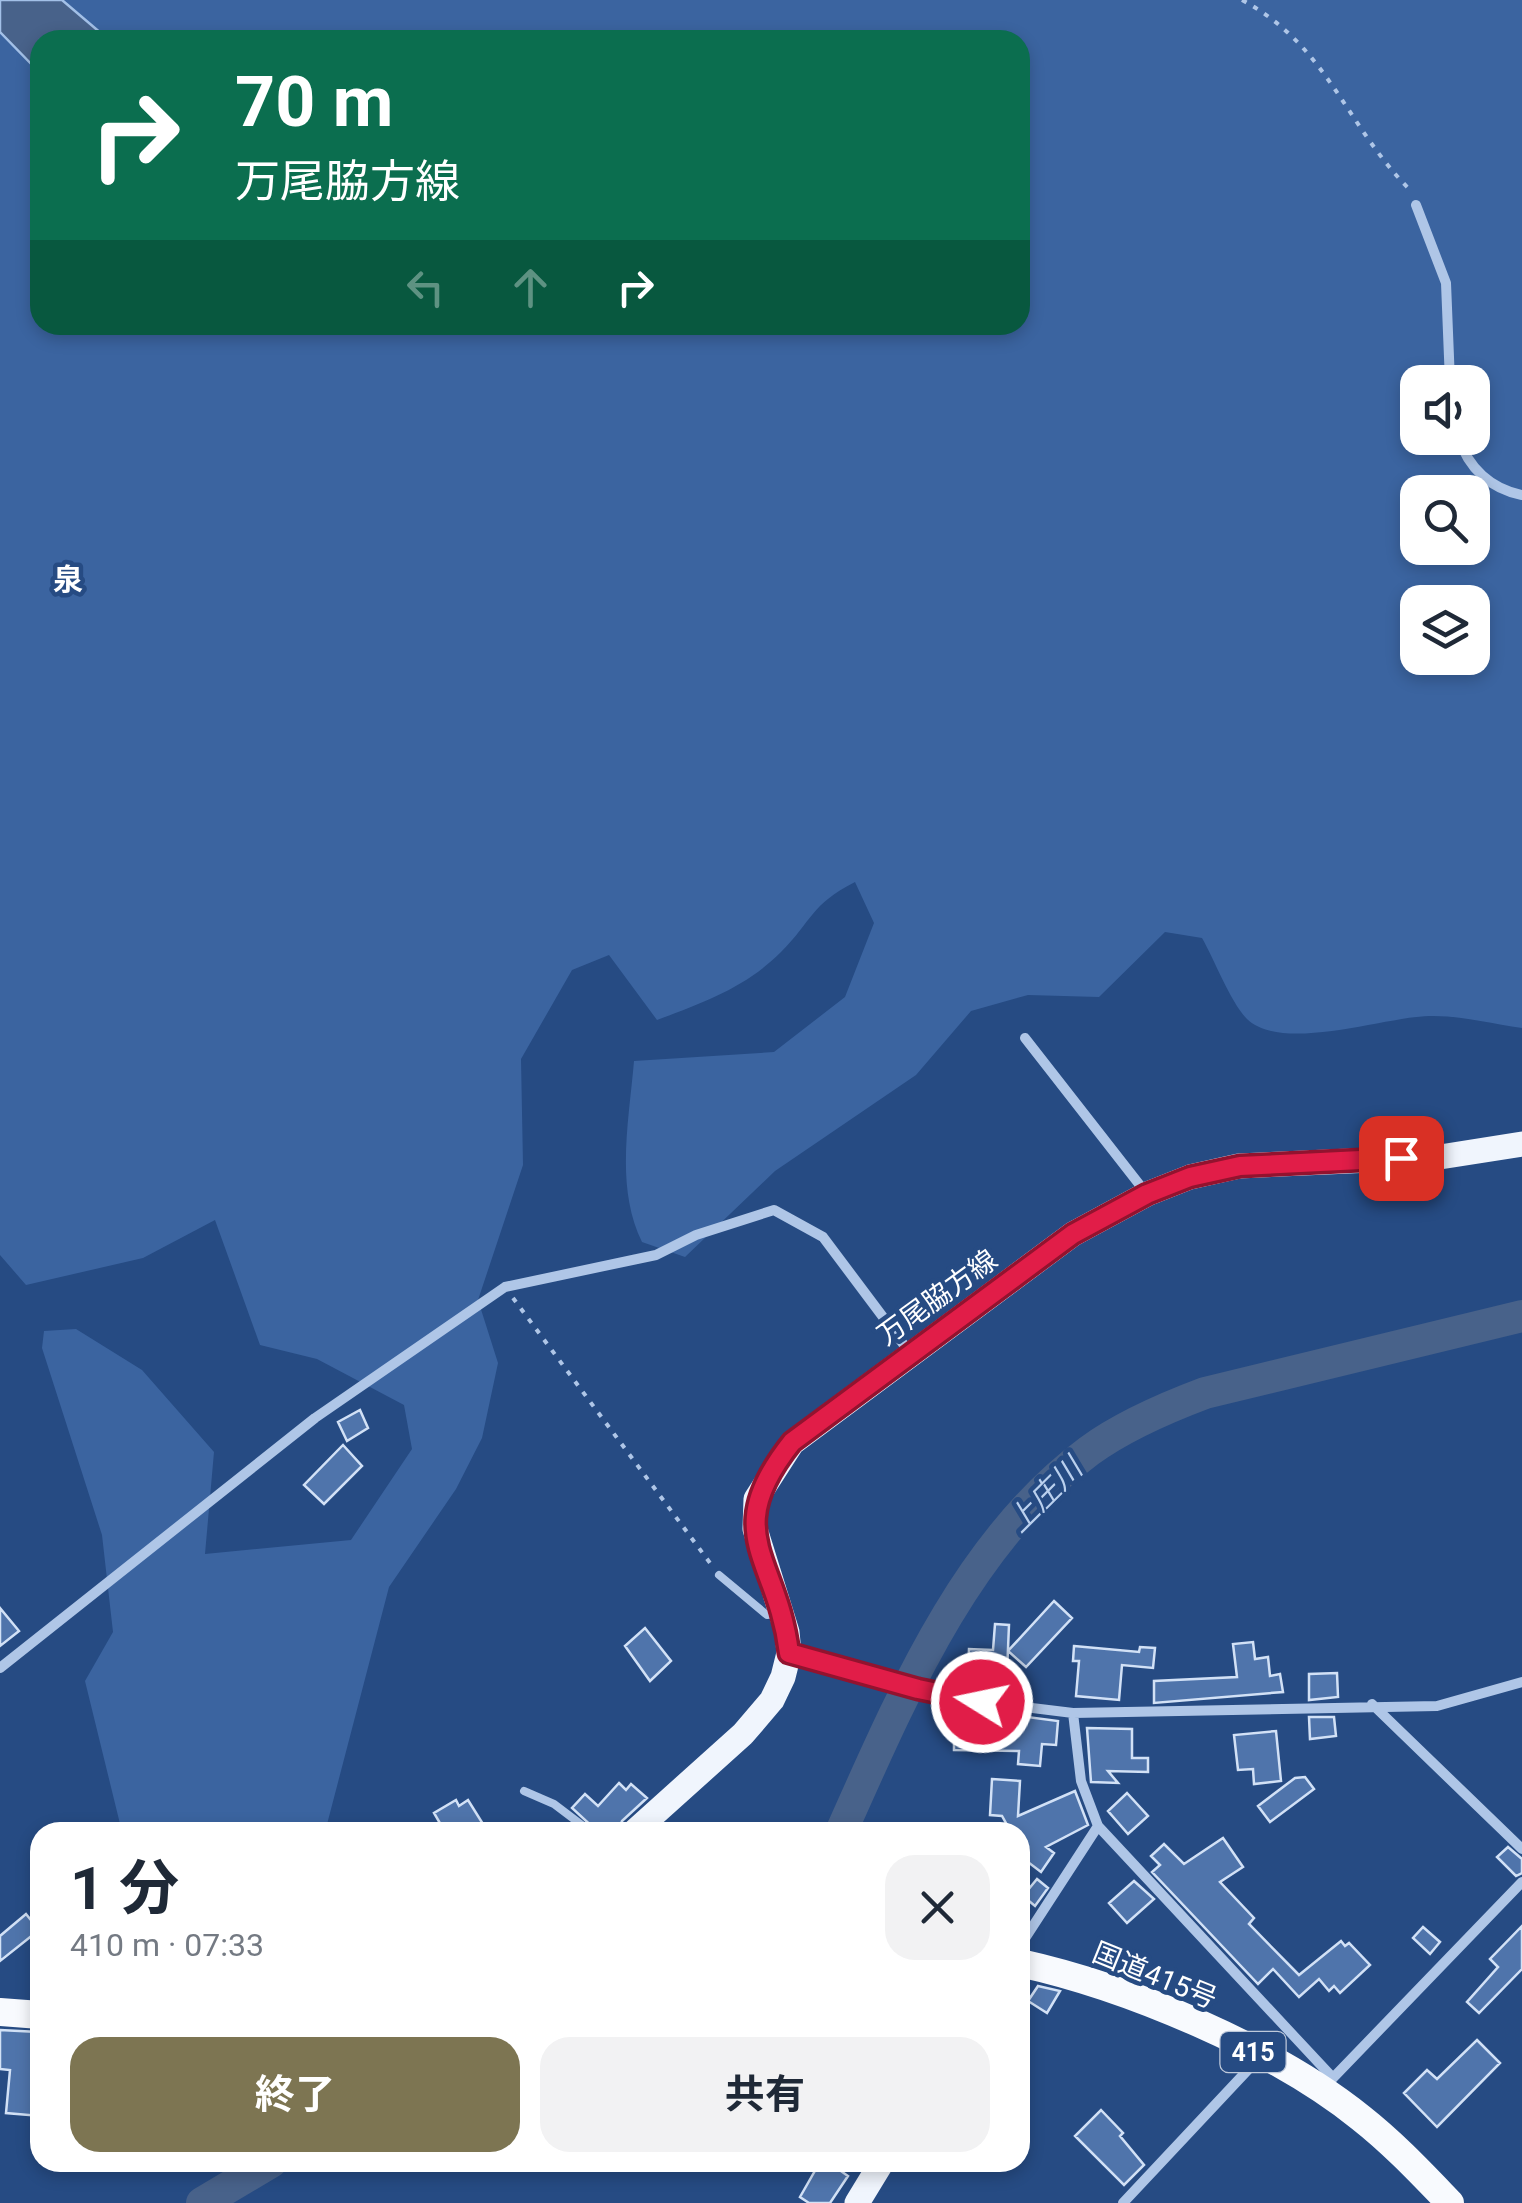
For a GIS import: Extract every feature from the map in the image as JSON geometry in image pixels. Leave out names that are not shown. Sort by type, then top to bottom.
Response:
[{"type":"highway","name":"国道415号","points":[[1030,1966],[1126,1993],[1328,2084],[1450,2203]]},
{"type":"highway","points":[[0,2012],[30,2014]]},
{"type":"main road","name":"万尾脇方線","points":[[645,1822],[742,1734],[772,1700],[789,1653],[782,1613],[755,1529],[756,1498],[762,1483],[792,1442],[1073,1234],[1147,1194],[1190,1177],[1240,1166],[1440,1157],[1522,1144]]},
{"type":"main road","points":[[856,2203],[876,2172]]},
{"type":"street","points":[[1416,205],[1446,283],[1449,365]]},
{"type":"street","points":[[1469,455],[1480,475],[1506,492],[1522,495]]},
{"type":"street","points":[[1025,1038],[1147,1194]]},
{"type":"street","points":[[0,1668],[315,1418],[505,1287],[656,1255],[696,1235],[774,1210],[823,1237],[910,1354]]},
{"type":"street","points":[[952,1698],[1073,1713],[1372,1704],[1437,1706],[1522,1682]]},
{"type":"street","points":[[1372,1704],[1522,1848]]},
{"type":"street","points":[[1073,1713],[1081,1781],[1098,1826],[1328,2084],[1522,1882]]},
{"type":"street","points":[[1030,1931],[1098,1826]]},
{"type":"street","points":[[1122,2203],[1260,2056]]},
{"type":"lane","points":[[718,1575],[767,1615],[782,1613]]},
{"type":"lane","points":[[789,1653],[952,1698]]},
{"type":"lane","points":[[524,1790],[554,1804],[578,1822]]},
{"type":"path","points":[[1242,0],[1273,17],[1316,58],[1353,119],[1392,174],[1410,190],[1416,205]]},
{"type":"path","points":[[505,1287],[718,1575]]},
{"type":"shaded area","points":[[0,0],[62,0],[97,30],[30,30],[30,63],[0,32]]},
{"type":"shaded area","points":[[62,0],[1522,0],[1522,1028],[1429,1016],[1334,1031],[1284,1033],[1263,1029],[1241,1012],[1202,938],[1165,932],[1099,997],[1028,995],[971,1011],[916,1075],[775,1171],[685,1257],[642,1242],[634,1221],[626,1153],[634,1061],[774,1052],[845,997],[874,923],[855,882],[820,906],[781,952],[753,975],[723,993],[657,1020],[609,955],[572,970],[521,1059],[523,1165],[478,1300],[498,1363],[482,1438],[456,1489],[389,1587],[328,1822],[120,1822],[85,1681],[113,1632],[102,1535],[42,1348],[44,1331],[76,1329],[142,1370],[214,1452],[205,1554],[351,1540],[412,1449],[404,1405],[317,1359],[260,1345],[215,1220],[143,1258],[26,1285],[0,1255],[0,32],[30,63],[30,335],[1030,335],[1030,30],[97,30]]},
{"type":"building","points":[[360,1410],[368,1428],[347,1441],[338,1422]]},
{"type":"building","points":[[343,1445],[362,1466],[324,1504],[304,1485]]},
{"type":"building","points":[[1054,1601],[1072,1618],[1026,1667],[1008,1651]]},
{"type":"building","points":[[0,1608],[19,1631],[0,1646]]},
{"type":"building","points":[[995,1624],[1009,1625],[1006,1696],[967,1691],[969,1649],[993,1650]]},
{"type":"building","points":[[645,1628],[671,1661],[650,1681],[625,1646]]},
{"type":"building","points":[[1253,1642],[1255,1659],[1268,1657],[1270,1676],[1280,1674],[1283,1692],[1154,1703],[1154,1681],[1237,1677],[1233,1644]]},
{"type":"building","points":[[1074,1646],[1139,1652],[1140,1647],[1155,1648],[1153,1668],[1122,1665],[1119,1700],[1076,1696],[1079,1661],[1073,1661]]},
{"type":"building","points":[[1337,1673],[1338,1697],[1309,1700],[1309,1674]]},
{"type":"building","points":[[966,1709],[1058,1721],[1056,1745],[1042,1744],[1040,1766],[1018,1764],[1019,1751],[954,1750],[954,1712]]},
{"type":"building","points":[[1309,1717],[1334,1717],[1336,1736],[1310,1739]]},
{"type":"building","points":[[1087,1728],[1132,1729],[1132,1758],[1148,1758],[1148,1772],[1108,1771],[1118,1783],[1091,1782]]},
{"type":"building","points":[[1276,1731],[1281,1781],[1254,1784],[1253,1769],[1238,1770],[1234,1735]]},
{"type":"building","points":[[1305,1777],[1314,1789],[1270,1822],[1258,1806],[1295,1778]]},
{"type":"building","points":[[992,1779],[1020,1781],[1018,1816],[1075,1791],[1088,1825],[1046,1847],[1054,1853],[1041,1872],[1030,1864],[1030,1822],[1005,1822],[1002,1816],[990,1815]]},
{"type":"building","points":[[619,1783],[626,1790],[631,1784],[647,1798],[622,1822],[587,1822],[572,1808],[585,1794],[598,1806]]},
{"type":"building","points":[[1127,1793],[1148,1816],[1128,1834],[1108,1811]]},
{"type":"building","points":[[456,1800],[459,1806],[468,1800],[482,1822],[439,1822],[434,1813]]},
{"type":"building","points":[[1223,1838],[1243,1867],[1220,1882],[1254,1918],[1249,1924],[1299,1975],[1341,1941],[1345,1946],[1349,1943],[1370,1965],[1340,1993],[1334,1986],[1329,1991],[1319,1979],[1299,1997],[1273,1969],[1258,1984],[1152,1872],[1160,1865],[1151,1856],[1164,1844],[1184,1864]]},
{"type":"building","points":[[1508,1847],[1522,1859],[1522,1873],[1516,1876],[1497,1857]]},
{"type":"building","points":[[1037,1879],[1048,1888],[1035,1906],[1030,1902],[1030,1888]]},
{"type":"building","points":[[1134,1881],[1154,1899],[1127,1923],[1109,1903]]},
{"type":"building","points":[[26,1914],[30,1919],[30,1937],[0,1961],[0,1936]]},
{"type":"building","points":[[1522,1926],[1522,1969],[1479,2013],[1467,2002],[1498,1967],[1490,1959]]},
{"type":"building","points":[[1423,1927],[1440,1942],[1430,1954],[1413,1938]]},
{"type":"building","points":[[1038,1986],[1060,1991],[1047,2013],[1030,2002]]},
{"type":"building","points":[[0,2030],[30,2032],[30,2115],[6,2113],[10,2070],[0,2069]]},
{"type":"building","points":[[1477,2040],[1500,2063],[1437,2127],[1404,2093],[1427,2070],[1437,2079]]},
{"type":"building","points":[[1101,2110],[1123,2133],[1120,2136],[1144,2165],[1124,2185],[1075,2136]]},
{"type":"building","points":[[814,2172],[842,2172],[848,2176],[830,2203],[809,2203],[800,2197]]},
{"type":"waterway","name":"上庄川","points":[[846,1822],[913,1677],[972,1576],[1045,1488],[1089,1451],[1145,1418],[1205,1393],[1522,1316]]},
{"type":"waterway","name":"上庄川","points":[[202,2203],[254,2172]]},
{"type":"district","name":"泉","points":[[68,580]]},
{"type":"route","points":[[982,1702],[848,1672],[789,1653],[782,1613],[755,1529],[756,1498],[773,1466],[792,1442],[1073,1234],[1147,1194],[1190,1177],[1240,1166],[1401,1158]]}]
